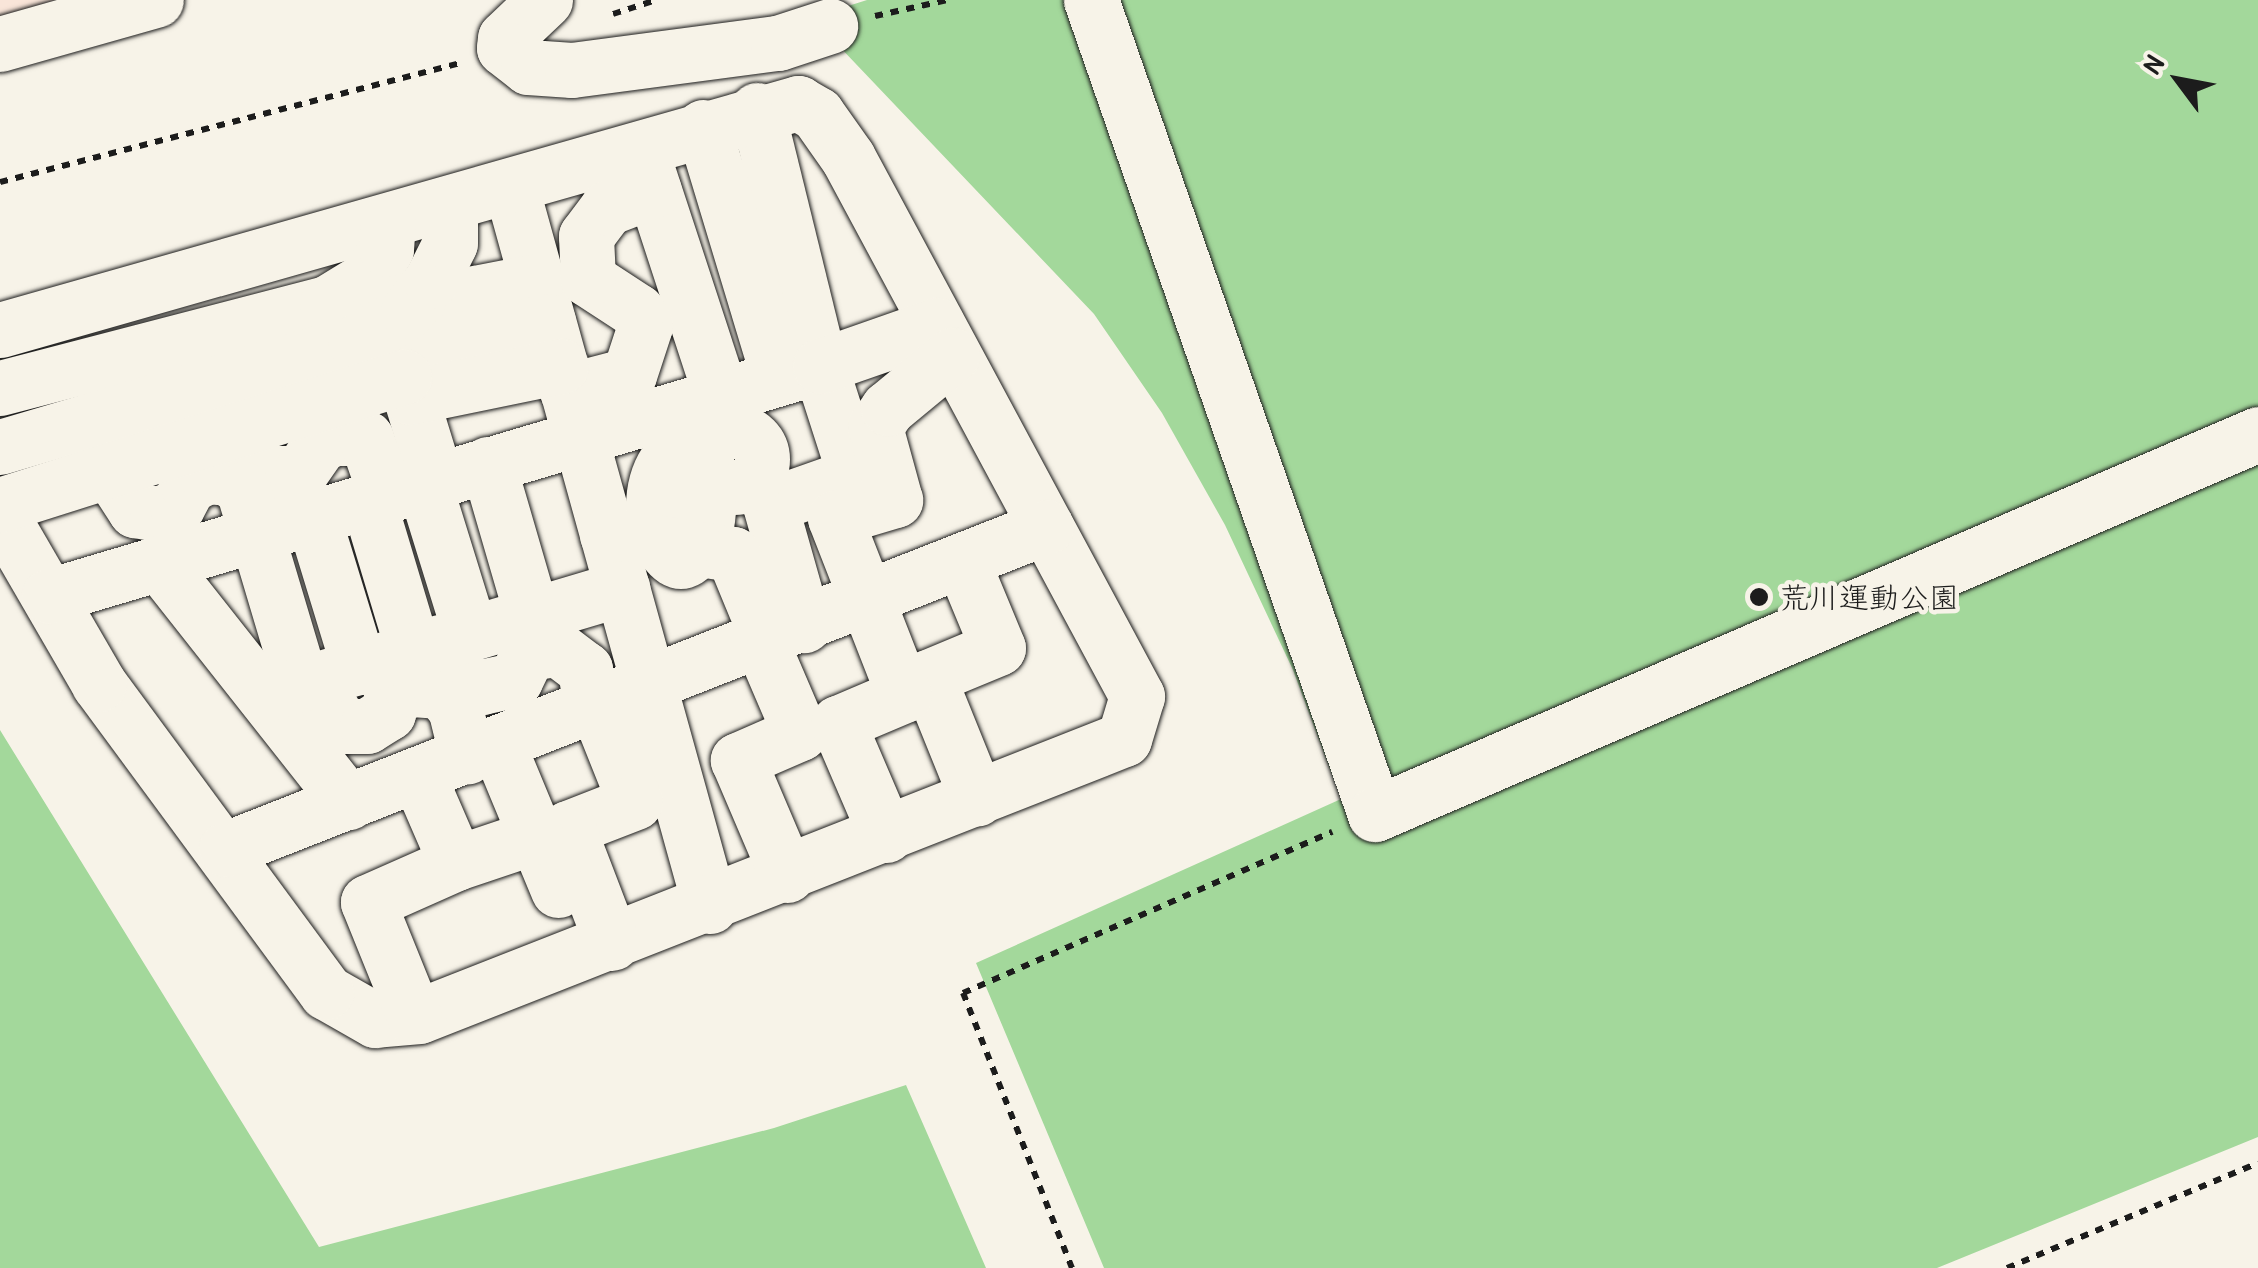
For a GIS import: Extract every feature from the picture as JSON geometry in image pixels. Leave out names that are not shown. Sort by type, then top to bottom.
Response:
[{"type":"street","points":[[0,44],[156,0]]},
{"type":"street","points":[[546,0],[505,38],[504,48],[528,67],[572,70],[778,43],[830,26]]},
{"type":"street","points":[[1091,0],[1375,814],[2258,434]]},
{"type":"street","points":[[0,505],[240,429],[402,351],[558,359],[629,376],[645,326],[637,311],[588,279],[586,236],[607,208],[647,168],[703,126],[798,103],[817,114],[848,158],[1138,696],[1124,739],[710,906],[414,1016],[375,1020],[326,992],[226,850],[99,684],[0,513]]},
{"type":"street","points":[[757,110],[773,380]]},
{"type":"street","points":[[703,126],[792,438],[762,452]]},
{"type":"street","points":[[647,168],[773,380],[855,475],[770,506],[778,636],[800,733],[738,760],[787,874]]},
{"type":"street","points":[[0,330],[511,187],[647,168]]},
{"type":"street","points":[[511,187],[710,906]]},
{"type":"street","points":[[376,582],[404,490],[402,351],[450,243],[450,204]]},
{"type":"street","points":[[0,388],[327,303],[368,278],[386,249],[388,222]]},
{"type":"street","points":[[0,446],[355,342],[402,351],[558,359],[773,380],[944,340]]},
{"type":"street","points":[[886,835],[838,722],[904,694],[834,518],[895,500],[875,427],[944,340]]},
{"type":"street","points":[[309,681],[376,582],[488,464],[558,359]]},
{"type":"street","points":[[240,429],[250,460],[272,474],[300,473],[320,444],[336,438],[366,438],[404,490]]},
{"type":"street","points":[[49,596],[488,464]]},
{"type":"street","points":[[109,470],[135,510],[157,514],[176,507],[188,486],[207,476],[228,478],[243,489],[255,534]]},
{"type":"street","points":[[602,517],[654,485]]},
{"type":"street","points":[[313,516],[441,642],[450,666],[467,684],[481,687],[515,680],[528,653],[558,649],[585,669],[594,708],[635,802],[568,828],[598,948]]},
{"type":"street","points":[[602,517],[733,554],[778,636]]},
{"type":"street","points":[[226,850],[649,687],[1046,527]]},
{"type":"street","points":[[255,534],[376,582],[532,614]]},
{"type":"street","points":[[962,561],[998,648],[928,676],[978,798]]},
{"type":"street","points":[[160,563],[309,681],[342,726],[366,726],[388,713],[391,697],[412,690],[441,692],[456,708],[461,759],[456,863]]},
{"type":"street","points":[[309,681],[622,588]]},
{"type":"street","points":[[309,681],[348,802]]},
{"type":"street","points":[[461,759],[536,836],[598,948]]},
{"type":"street","points":[[414,1016],[368,902],[456,863],[536,836]]},
{"type":"path","points":[[0,182],[464,62]]},
{"type":"path","points":[[1072,1268],[963,993],[1375,814]]},
{"type":"path","points":[[2007,1268],[2258,1163]]},
{"type":"shaded area","points":[[0,0],[80,0],[0,23]]},
{"type":"green space","name":"荒川運動公園","points":[[867,0],[2258,0],[2258,1137],[1937,1268],[1104,1268],[976,963],[1341,799],[1293,670],[1225,525],[1162,413],[1094,314],[836,43],[826,13]]},
{"type":"green space","points":[[0,730],[319,1247],[774,1128],[906,1085],[986,1268],[0,1268]]},
{"type":"place","name":"荒川運動公園","points":[[1759,597]]}]
